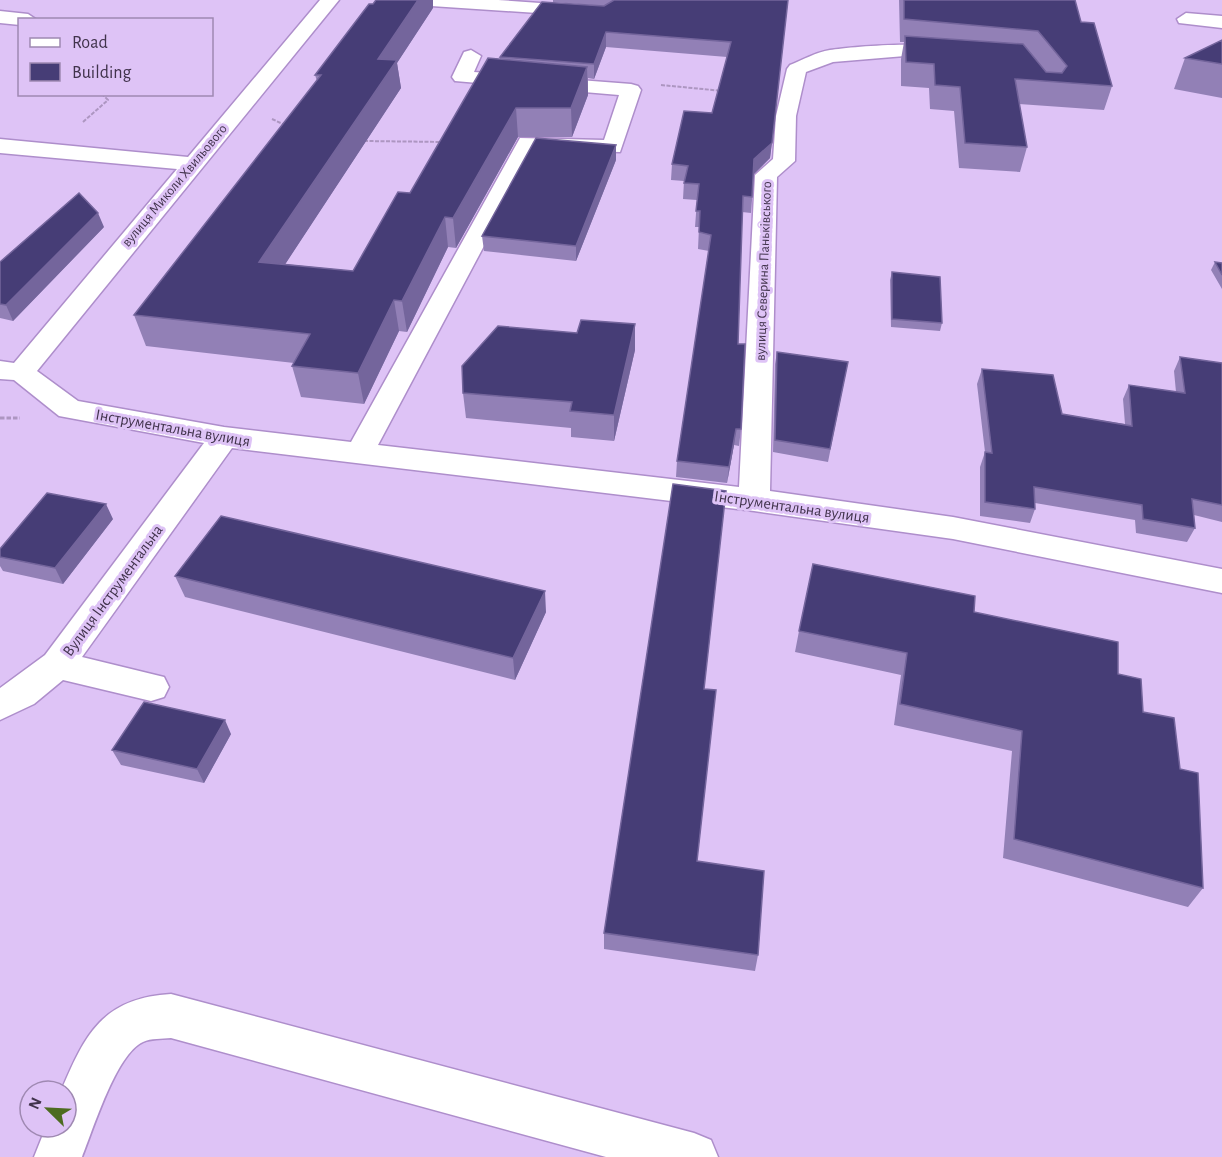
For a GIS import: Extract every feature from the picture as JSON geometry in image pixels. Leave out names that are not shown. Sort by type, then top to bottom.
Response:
[{"type":"street","name":"вулиця Миколи Хвильового","points":[[10,371],[191,164],[330,0]]},
{"type":"street","points":[[416,0],[604,13]]},
{"type":"street","points":[[0,17],[18,19]]},
{"type":"street","points":[[1186,19],[1222,22]]},
{"type":"street","name":"вулиця Северина Паньківського","points":[[754,500],[766,175],[784,161],[786,116],[797,69],[830,56],[904,50],[964,56]]},
{"type":"street","points":[[358,454],[528,142],[612,147],[631,90],[462,77],[471,56]]},
{"type":"street","points":[[0,146],[191,164]]},
{"type":"street","name":"Інструментальна вулиця","points":[[10,371],[69,409],[224,437],[754,500],[953,528],[1222,581]]},
{"type":"street","name":"Вулиця Інструментальна","points":[[151,687],[57,665],[224,437]]},
{"type":"street","points":[[0,705],[21,694],[57,665]]},
{"type":"street","points":[[58,1157],[101,1057],[119,1032],[145,1017],[171,1016],[694,1157]]},
{"type":"path","points":[[631,90],[659,85],[791,97]]},
{"type":"path","points":[[242,104],[291,128]]},
{"type":"path","points":[[362,141],[445,142]]},
{"type":"building","points":[[376,0],[418,0],[378,59],[397,60],[259,262],[353,271],[398,192],[410,193],[488,58],[587,67],[571,108],[516,108],[453,218],[445,217],[402,301],[394,300],[358,373],[292,366],[310,334],[134,315],[321,75],[315,75],[369,4],[373,4]]},
{"type":"building","points":[[614,0],[788,0],[772,143],[754,159],[752,197],[743,196],[738,344],[745,344],[741,429],[736,429],[729,467],[677,461],[711,235],[699,232],[700,211],[696,211],[699,184],[684,183],[688,166],[672,164],[684,111],[712,113],[731,42],[606,32],[594,64],[500,57],[542,2],[604,6]]},
{"type":"building","points":[[904,0],[1075,0],[1081,22],[1094,23],[1112,86],[1015,79],[1027,147],[965,143],[960,87],[935,85],[934,64],[906,62],[905,36],[1023,44],[1046,72],[1062,73],[1067,66],[1038,31],[904,19]]},
{"type":"building","points":[[1222,40],[1222,64],[1185,58]]},
{"type":"building","points":[[536,138],[616,145],[576,246],[482,236]]},
{"type":"building","points":[[79,193],[98,213],[6,305],[0,304],[0,262]]},
{"type":"building","points":[[1215,262],[1222,263],[1222,275]]},
{"type":"building","points":[[892,272],[940,277],[942,323],[892,319]]},
{"type":"building","points":[[581,320],[635,324],[614,415],[570,411],[572,402],[463,393],[462,366],[498,326],[577,333]]},
{"type":"building","points":[[777,352],[848,362],[830,449],[775,440]]},
{"type":"building","points":[[1180,357],[1222,363],[1222,505],[1192,499],[1195,528],[1143,519],[1142,505],[1034,487],[1035,509],[985,502],[985,452],[992,453],[982,369],[1053,375],[1062,414],[1132,426],[1129,385],[1185,393]]},
{"type":"building","points":[[673,484],[726,491],[704,689],[716,690],[697,861],[764,871],[758,955],[604,933]]},
{"type":"building","points":[[47,493],[106,504],[55,568],[0,557],[0,549]]},
{"type":"building","points":[[221,516],[545,591],[513,658],[175,576]]},
{"type":"building","points":[[813,564],[975,596],[974,612],[1118,642],[1118,674],[1141,679],[1143,712],[1174,718],[1180,769],[1198,773],[1203,888],[1014,839],[1022,731],[900,704],[907,653],[799,631]]},
{"type":"building","points":[[144,702],[225,720],[197,769],[112,750]]}]
